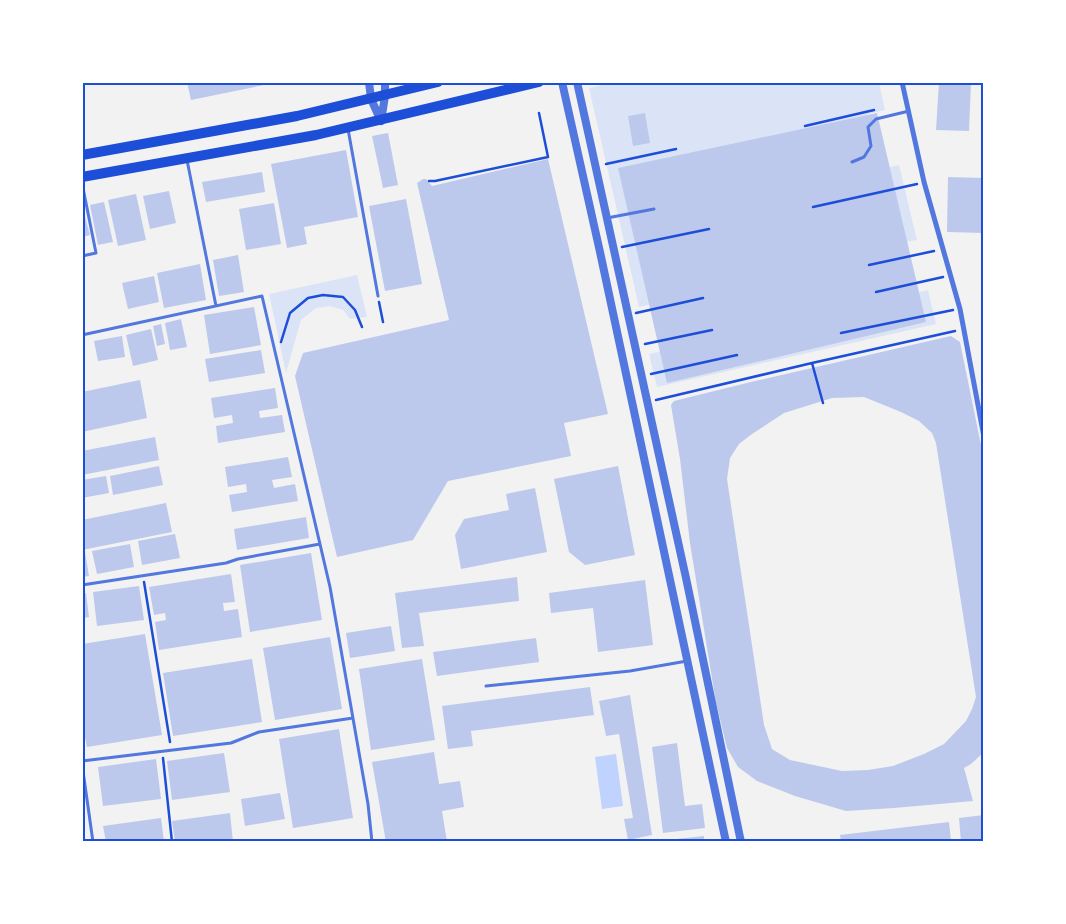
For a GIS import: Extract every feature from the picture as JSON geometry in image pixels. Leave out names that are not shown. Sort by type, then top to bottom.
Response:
[{"type":"main road","points":[[82,155],[260,124],[438,82]]},
{"type":"main road","points":[[82,178],[348,128],[539,82]]},
{"type":"street","points":[[368,82],[371,99],[381,121]]},
{"type":"street","points":[[381,121],[386,82]]},
{"type":"street","points":[[562,82],[726,842]]},
{"type":"street","points":[[576,82],[686,578],[741,842]]},
{"type":"street","points":[[902,82],[924,182],[960,309],[984,437]]},
{"type":"lane","points":[[852,162],[864,157],[871,146],[868,127],[876,118],[909,111]]},
{"type":"lane","points":[[348,128],[378,296]]},
{"type":"lane","points":[[187,159],[216,306]]},
{"type":"lane","points":[[82,182],[96,253],[82,256]]},
{"type":"lane","points":[[606,218],[654,209]]},
{"type":"lane","points":[[82,335],[262,296],[330,587],[368,804],[372,842]]},
{"type":"lane","points":[[82,585],[226,563],[238,559],[320,544]]},
{"type":"lane","points":[[486,686],[630,671],[687,660]]},
{"type":"lane","points":[[93,842],[82,762],[231,743],[259,732],[353,718]]},
{"type":"path","points":[[805,126],[881,108]]},
{"type":"path","points":[[429,181],[480,173],[548,156],[539,113]]},
{"type":"path","points":[[595,166],[676,148]]},
{"type":"path","points":[[813,207],[924,182]]},
{"type":"path","points":[[613,249],[709,229]]},
{"type":"path","points":[[869,266],[936,251]]},
{"type":"path","points":[[876,292],[943,277]]},
{"type":"path","points":[[277,361],[290,313],[308,298],[323,295],[344,297],[355,310],[362,327]]},
{"type":"path","points":[[378,296],[383,322]]},
{"type":"path","points":[[636,313],[703,298]]},
{"type":"path","points":[[841,333],[960,309]]},
{"type":"path","points":[[647,402],[964,329]]},
{"type":"path","points":[[643,344],[712,330]]},
{"type":"path","points":[[641,376],[737,355]]},
{"type":"path","points":[[812,363],[823,403]]},
{"type":"path","points":[[143,576],[172,750]]},
{"type":"path","points":[[163,751],[172,842]]},
{"type":"shaded area","points":[[615,82],[879,83],[885,110],[868,114],[861,127],[872,171],[899,165],[917,240],[861,250],[874,303],[928,290],[936,324],[657,387],[649,354],[716,339],[706,291],[639,307],[589,88]]},
{"type":"shaded area","points":[[357,275],[367,317],[350,319],[343,310],[330,306],[316,308],[301,320],[286,373],[269,294]]},
{"type":"water","points":[[616,754],[623,806],[602,809],[595,757]]},
{"type":"building","points":[[187,82],[274,82],[274,83],[191,100]]},
{"type":"building","points":[[939,82],[971,82],[969,131],[936,130]]},
{"type":"building","points":[[645,113],[650,143],[633,146],[628,116]]},
{"type":"building","points":[[877,113],[926,322],[667,383],[618,168]]},
{"type":"building","points":[[388,133],[398,185],[383,188],[372,136]]},
{"type":"building","points":[[346,150],[358,217],[304,227],[307,244],[287,248],[271,164]]},
{"type":"building","points":[[548,159],[608,414],[564,423],[571,456],[448,481],[413,540],[337,557],[295,376],[303,353],[449,320],[417,183],[426,179],[432,186]]},
{"type":"building","points":[[262,172],[265,192],[206,202],[202,182]]},
{"type":"building","points":[[948,177],[984,178],[984,233],[947,232]]},
{"type":"building","points":[[169,191],[176,223],[150,229],[143,196]]},
{"type":"building","points":[[136,194],[146,240],[118,246],[108,200]]},
{"type":"building","points":[[406,199],[422,284],[385,291],[369,206]]},
{"type":"building","points":[[104,202],[113,242],[98,245],[90,205]]},
{"type":"building","points":[[274,203],[281,244],[246,250],[239,209]]},
{"type":"building","points":[[82,206],[90,235],[82,237]]},
{"type":"building","points":[[238,255],[244,292],[219,296],[213,260]]},
{"type":"building","points":[[200,264],[206,300],[164,308],[157,273]]},
{"type":"building","points":[[154,276],[159,302],[128,309],[122,283]]},
{"type":"building","points":[[254,307],[261,345],[210,354],[204,315]]},
{"type":"building","points":[[181,319],[187,347],[170,350],[165,323]]},
{"type":"building","points":[[161,324],[165,344],[157,346],[153,326]]},
{"type":"building","points":[[151,329],[158,360],[133,366],[126,335]]},
{"type":"building","points":[[122,336],[125,357],[98,361],[94,341]]},
{"type":"building","points":[[951,336],[960,342],[984,460],[984,752],[964,768],[973,801],[846,811],[795,796],[757,781],[738,767],[727,748],[716,703],[690,543],[680,459],[671,405],[674,401]],"holes":[[[864,397],[919,421],[932,433],[936,443],[976,697],[966,721],[944,744],[893,766],[868,770],[842,771],[790,760],[772,749],[764,725],[727,479],[730,458],[739,444],[784,413],[832,398]]]},
{"type":"building","points":[[261,350],[265,373],[209,382],[205,359]]},
{"type":"building","points":[[140,380],[147,418],[82,432],[82,392]]},
{"type":"building","points":[[275,388],[278,408],[259,411],[260,418],[282,415],[285,432],[218,443],[216,426],[233,423],[232,415],[214,418],[211,398]]},
{"type":"building","points":[[155,437],[159,460],[82,475],[82,451]]},
{"type":"building","points":[[288,457],[292,477],[272,480],[274,488],[295,484],[298,501],[232,512],[229,495],[247,492],[246,484],[228,487],[225,467]]},
{"type":"building","points":[[159,466],[163,485],[113,495],[110,476]]},
{"type":"building","points":[[618,466],[635,555],[585,565],[569,552],[554,479]]},
{"type":"building","points":[[106,476],[109,493],[82,498],[82,480]]},
{"type":"building","points":[[535,488],[547,552],[461,569],[455,535],[464,519],[509,510],[506,494]]},
{"type":"building","points":[[166,503],[172,532],[82,550],[82,520]]},
{"type":"building","points":[[306,517],[309,538],[237,550],[234,529]]},
{"type":"building","points":[[175,534],[180,558],[142,565],[138,541]]},
{"type":"building","points":[[130,544],[134,567],[97,574],[92,551]]},
{"type":"building","points":[[85,552],[89,576],[82,577],[82,553]]},
{"type":"building","points":[[311,553],[322,620],[250,632],[240,565]]},
{"type":"building","points":[[231,574],[235,602],[223,603],[224,611],[238,609],[242,637],[159,650],[155,622],[166,620],[165,613],[154,615],[149,587]]},
{"type":"building","points":[[517,577],[519,601],[419,613],[424,646],[402,648],[395,593]]},
{"type":"building","points":[[645,580],[653,645],[598,652],[593,608],[551,613],[549,593]]},
{"type":"building","points":[[139,586],[144,620],[97,626],[93,592]]},
{"type":"building","points":[[82,593],[86,593],[89,617],[82,618]]},
{"type":"building","points":[[391,626],[395,651],[350,658],[346,633]]},
{"type":"building","points":[[145,634],[162,735],[87,747],[82,723],[82,644]]},
{"type":"building","points":[[330,637],[342,709],[275,720],[263,648]]},
{"type":"building","points":[[536,638],[539,662],[437,676],[433,652]]},
{"type":"building","points":[[252,659],[262,722],[173,736],[163,673]]},
{"type":"building","points":[[422,659],[435,740],[371,750],[359,669]]},
{"type":"building","points":[[590,687],[594,715],[471,731],[473,746],[448,749],[442,706]]},
{"type":"building","points":[[630,695],[652,835],[628,840],[624,819],[633,818],[619,734],[606,736],[599,701]]},
{"type":"building","points":[[339,729],[353,818],[293,828],[279,739]]},
{"type":"building","points":[[677,743],[685,806],[702,804],[705,828],[663,833],[652,747]]},
{"type":"building","points":[[434,752],[439,784],[460,781],[464,807],[442,811],[447,842],[386,842],[372,762]]},
{"type":"building","points":[[224,753],[230,792],[172,800],[167,761]]},
{"type":"building","points":[[156,759],[161,799],[103,806],[98,767]]},
{"type":"building","points":[[280,793],[285,819],[245,826],[241,799]]},
{"type":"building","points":[[230,813],[233,842],[175,842],[172,821]]},
{"type":"building","points":[[984,815],[984,842],[961,842],[959,818]]},
{"type":"building","points":[[161,818],[164,842],[106,842],[103,826]]},
{"type":"building","points":[[949,822],[951,841],[841,842],[840,835]]},
{"type":"building","points":[[704,836],[704,842],[667,842],[667,840]]}]
